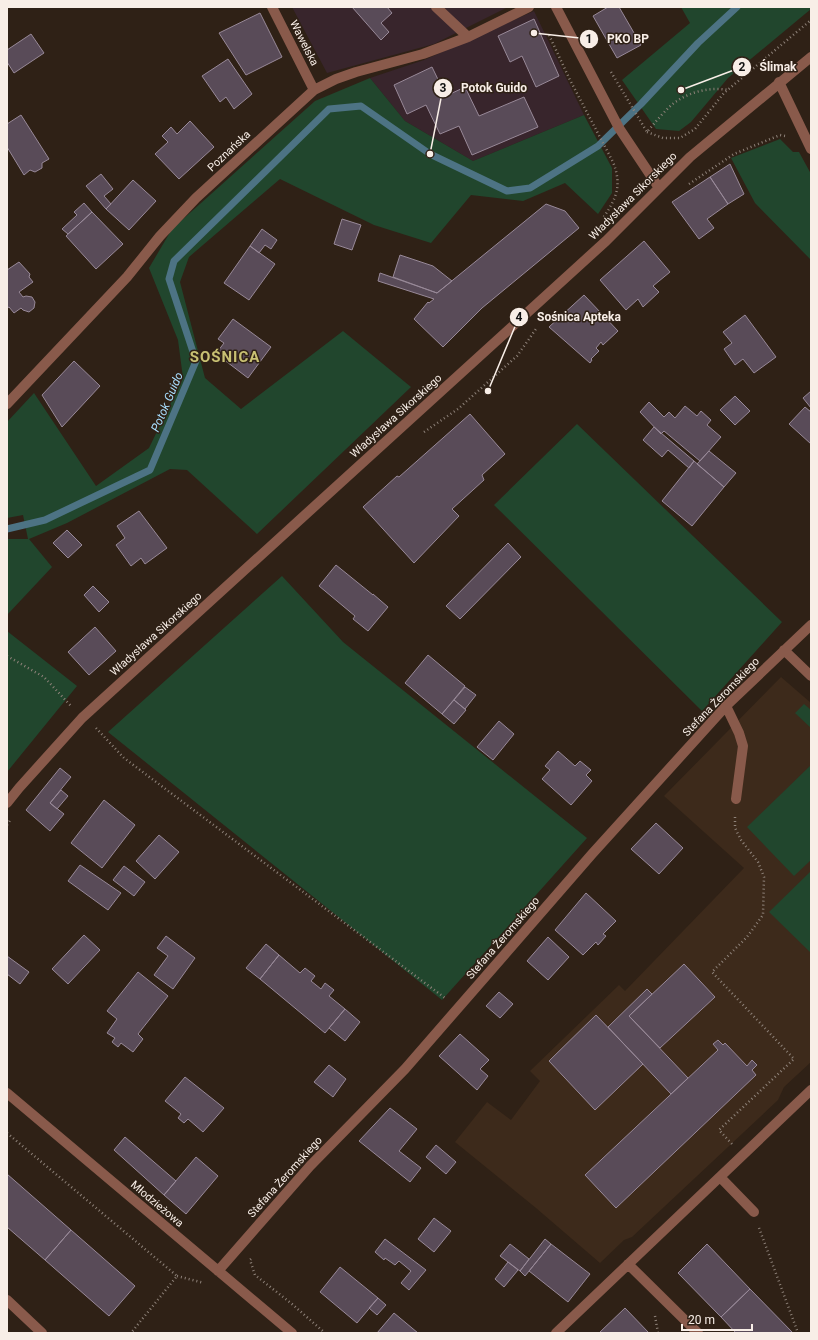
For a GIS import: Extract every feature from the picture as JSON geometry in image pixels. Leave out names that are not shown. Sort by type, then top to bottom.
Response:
[{"type":"street","name":"Wawelska","points":[[272,7],[314,90]]},
{"type":"street","points":[[436,7],[468,37]]},
{"type":"street","name":"Poznańska","points":[[7,404],[127,277],[160,236],[196,198],[314,90],[336,79],[423,54],[468,37],[529,7]]},
{"type":"street","points":[[556,7],[629,146],[659,188]]},
{"type":"street","name":"Władysława Sikorskiego","points":[[7,803],[82,718],[606,241],[676,169],[811,56]]},
{"type":"street","points":[[780,82],[809,145]]},
{"type":"street","name":"Stefana Żeromskiego","points":[[218,1271],[310,1166],[405,1069],[457,1007],[592,854],[726,706],[811,625]]},
{"type":"street","points":[[784,650],[811,676]]},
{"type":"street","points":[[726,706],[739,733],[743,746],[736,799]]},
{"type":"street","points":[[556,1333],[811,1090]]},
{"type":"street","name":"Młodzieżowa","points":[[7,1093],[292,1333]]},
{"type":"street","points":[[720,1177],[754,1212]]},
{"type":"street","points":[[628,1264],[698,1333]]},
{"type":"street","points":[[7,1300],[42,1333]]},
{"type":"path","points":[[627,100],[647,132],[663,138],[680,138],[696,129],[728,90],[811,20]]},
{"type":"path","points":[[546,29],[595,130],[610,156],[616,171],[618,184],[613,204],[594,230],[606,241]]},
{"type":"path","points":[[647,132],[676,101],[694,93],[717,88],[728,90]]},
{"type":"path","points":[[734,154],[780,135],[787,136],[795,148],[809,145]]},
{"type":"path","points":[[7,656],[44,677],[82,718]]},
{"type":"path","points":[[95,726],[124,758],[457,1007]]},
{"type":"path","points":[[735,1147],[719,1130],[794,1059],[712,972],[747,938],[763,916],[764,877],[758,862],[741,840],[735,828],[736,799]]},
{"type":"path","points":[[7,1132],[176,1276],[131,1333]]},
{"type":"path","points":[[754,1212],[798,1333]]},
{"type":"shaded area","points":[[292,7],[508,7],[434,44],[327,73]]},
{"type":"shaded area","points":[[534,11],[584,115],[473,161],[405,121],[370,78],[424,60]]},
{"type":"shaded area","points":[[781,677],[811,703],[811,1062],[784,1087],[778,1100],[632,1237],[624,1240],[600,1263],[536,1208],[455,1142],[487,1102],[511,1120],[540,1081],[530,1071],[619,985],[625,991],[744,868],[664,796]]},
{"type":"green space","points":[[681,7],[810,7],[811,9],[728,78],[691,122],[679,131],[656,129],[622,80],[690,23]]},
{"type":"green space","points":[[370,78],[405,121],[473,161],[584,115],[612,168],[612,193],[598,214],[565,183],[523,201],[471,195],[431,243],[374,225],[280,179],[189,257],[180,282],[205,378],[241,409],[343,331],[411,387],[257,534],[187,470],[170,469],[67,523],[29,539],[52,567],[7,615],[7,539],[28,539],[23,515],[7,518],[7,422],[34,393],[96,486],[149,448],[183,378],[178,340],[149,268],[172,229],[315,101]]},
{"type":"green space","points":[[780,139],[793,152],[799,152],[811,174],[811,260],[755,203],[731,158]]},
{"type":"green space","points":[[577,424],[782,622],[702,711],[494,505]]},
{"type":"green space","points":[[282,576],[343,642],[587,838],[442,1000],[108,732]]},
{"type":"green space","points":[[7,631],[77,686],[7,772]]},
{"type":"green space","points":[[804,704],[811,710],[811,728],[795,713]]},
{"type":"green space","points":[[811,765],[811,860],[794,876],[747,827]]},
{"type":"green space","points":[[811,871],[811,953],[769,912]]},
{"type":"building","points":[[352,7],[387,7],[392,13],[381,23],[389,32],[381,40]]},
{"type":"building","points":[[608,7],[619,7],[641,45],[617,58],[593,16]]},
{"type":"building","points":[[260,13],[282,57],[246,75],[219,33]]},
{"type":"building","points":[[534,19],[559,76],[536,87],[522,56],[510,62],[498,36]]},
{"type":"building","points":[[31,34],[44,53],[14,73],[7,62],[7,50]]},
{"type":"building","points":[[228,59],[252,94],[234,109],[226,97],[220,102],[202,76]]},
{"type":"building","points":[[432,67],[446,96],[465,87],[479,116],[524,97],[538,127],[472,155],[459,126],[440,134],[426,105],[407,114],[394,85]]},
{"type":"building","points":[[21,115],[49,159],[42,163],[42,168],[35,172],[30,170],[24,175],[7,147],[7,124]]},
{"type":"building","points":[[190,121],[214,147],[179,179],[155,154],[168,142],[162,136],[171,127],[177,134]]},
{"type":"building","points":[[730,164],[744,194],[728,204],[710,177]]},
{"type":"building","points":[[101,174],[113,189],[104,196],[111,204],[106,209],[86,186]]},
{"type":"building","points":[[710,177],[728,204],[707,219],[714,228],[699,239],[672,202]]},
{"type":"building","points":[[133,180],[156,201],[129,230],[106,209]]},
{"type":"building","points":[[84,203],[92,212],[68,234],[62,229],[77,215],[74,212]]},
{"type":"building","points":[[546,204],[565,211],[579,228],[482,308],[443,347],[414,319],[428,302],[429,303],[434,299],[378,281],[380,273],[437,293]]},
{"type":"building","points":[[92,212],[123,244],[96,269],[66,236]]},
{"type":"building","points":[[342,219],[361,225],[352,250],[334,244]]},
{"type":"building","points":[[262,229],[277,240],[271,249],[265,245],[259,253],[250,246]]},
{"type":"building","points":[[644,241],[670,272],[653,286],[659,292],[643,307],[638,299],[626,310],[600,280]]},
{"type":"building","points":[[250,246],[275,264],[249,300],[224,283]]},
{"type":"building","points":[[400,255],[433,266],[452,281],[437,293],[393,277]]},
{"type":"building","points":[[19,262],[30,274],[29,277],[33,282],[19,292],[23,297],[32,297],[35,302],[34,308],[29,312],[21,308],[14,313],[9,307],[7,308],[7,270]]},
{"type":"building","points":[[584,295],[618,331],[603,345],[601,342],[596,348],[599,351],[591,359],[592,360],[590,363],[549,327]]},
{"type":"building","points":[[745,315],[776,357],[754,373],[743,359],[735,365],[724,349],[732,343],[723,332]]},
{"type":"building","points":[[233,319],[271,347],[248,378],[223,359],[221,361],[215,355],[224,343],[218,339]]},
{"type":"building","points":[[74,361],[100,386],[62,427],[42,395]]},
{"type":"building","points":[[811,391],[811,408],[803,398]]},
{"type":"building","points":[[735,396],[750,411],[735,425],[720,410]]},
{"type":"building","points":[[649,402],[664,417],[669,412],[675,418],[685,406],[697,416],[701,411],[711,420],[707,425],[721,437],[700,461],[664,431],[661,434],[640,412]]},
{"type":"building","points":[[805,407],[811,412],[811,444],[789,424]]},
{"type":"building","points":[[470,414],[505,454],[482,475],[484,480],[452,509],[459,516],[414,563],[363,507]]},
{"type":"building","points":[[654,427],[694,461],[689,468],[668,450],[662,457],[643,440]]},
{"type":"building","points":[[709,451],[736,473],[724,487],[697,464]]},
{"type":"building","points":[[694,461],[724,487],[692,526],[662,501]]},
{"type":"building","points":[[139,511],[167,548],[145,564],[141,558],[131,566],[116,545],[125,538],[117,526]]},
{"type":"building","points":[[67,530],[82,545],[68,558],[53,543]]},
{"type":"building","points":[[508,543],[521,557],[460,619],[446,606]]},
{"type":"building","points":[[336,565],[388,607],[368,631],[353,619],[355,616],[319,586]]},
{"type":"building","points":[[93,586],[109,602],[99,612],[84,595]]},
{"type":"building","points":[[95,627],[116,651],[89,675],[68,652]]},
{"type":"building","points":[[428,655],[465,686],[442,714],[405,683]]},
{"type":"building","points":[[465,687],[476,695],[465,709],[454,700]]},
{"type":"building","points":[[454,700],[466,710],[454,724],[442,714]]},
{"type":"building","points":[[499,721],[514,734],[493,760],[477,747]]},
{"type":"building","points":[[558,751],[575,766],[580,761],[591,770],[586,775],[592,781],[571,805],[542,779],[550,770],[545,766]]},
{"type":"building","points":[[60,768],[71,777],[50,803],[64,814],[50,831],[26,810]]},
{"type":"building","points":[[61,790],[68,796],[57,809],[50,803]]},
{"type":"building","points":[[104,800],[135,825],[102,868],[71,843]]},
{"type":"building","points":[[656,823],[683,848],[659,874],[631,849]]},
{"type":"building","points":[[159,835],[179,852],[155,879],[136,861]]},
{"type":"building","points":[[80,865],[121,893],[108,910],[68,881]]},
{"type":"building","points":[[124,866],[145,882],[134,896],[113,880]]},
{"type":"building","points":[[586,893],[616,921],[603,934],[606,936],[598,945],[596,942],[583,955],[555,930]]},
{"type":"building","points":[[84,935],[100,950],[68,984],[52,969]]},
{"type":"building","points":[[166,936],[195,958],[173,989],[154,975],[168,956],[157,948]]},
{"type":"building","points":[[548,937],[569,957],[548,980],[527,961]]},
{"type":"building","points":[[266,944],[279,955],[260,979],[246,968]]},
{"type":"building","points":[[279,955],[300,973],[305,968],[315,976],[311,981],[321,989],[325,983],[334,990],[329,996],[345,1009],[325,1033],[260,979]]},
{"type":"building","points":[[7,956],[29,972],[20,984],[7,974]]},
{"type":"building","points":[[684,964],[715,997],[660,1048],[629,1016]]},
{"type":"building","points":[[138,972],[168,996],[138,1034],[143,1039],[133,1052],[121,1043],[118,1047],[112,1042],[115,1038],[107,1033],[117,1019],[107,1011]]},
{"type":"building","points":[[647,989],[652,994],[629,1016],[688,1078],[671,1094],[608,1027]]},
{"type":"building","points":[[499,992],[513,1004],[500,1018],[486,1006]]},
{"type":"building","points":[[345,1009],[360,1022],[345,1041],[329,1028]]},
{"type":"building","points":[[596,1015],[643,1064],[595,1110],[549,1061]]},
{"type":"building","points":[[460,1034],[489,1060],[480,1069],[488,1076],[477,1090],[439,1056]]},
{"type":"building","points":[[718,1040],[723,1045],[725,1043],[747,1066],[752,1060],[757,1065],[752,1070],[756,1075],[616,1208],[585,1175],[718,1050],[713,1044]]},
{"type":"building","points":[[329,1065],[346,1079],[333,1097],[314,1082]]},
{"type":"building","points":[[185,1077],[224,1108],[203,1132],[188,1119],[184,1123],[178,1118],[181,1114],[165,1101]]},
{"type":"building","points":[[390,1108],[417,1129],[399,1151],[421,1168],[410,1182],[359,1141]]},
{"type":"building","points":[[125,1137],[176,1181],[164,1195],[114,1150]]},
{"type":"building","points":[[436,1145],[456,1162],[446,1174],[426,1157]]},
{"type":"building","points":[[196,1157],[218,1176],[186,1214],[164,1195]]},
{"type":"building","points":[[7,1174],[71,1230],[45,1260],[7,1227]]},
{"type":"building","points":[[434,1218],[451,1231],[434,1252],[418,1239]]},
{"type":"building","points":[[71,1230],[135,1286],[109,1316],[45,1260]]},
{"type":"building","points":[[385,1239],[426,1270],[409,1290],[401,1283],[411,1271],[399,1261],[395,1265],[385,1258],[384,1260],[375,1252]]},
{"type":"building","points":[[545,1239],[551,1244],[525,1276],[520,1271]]},
{"type":"building","points":[[510,1244],[529,1259],[520,1271],[500,1256]]},
{"type":"building","points":[[551,1244],[590,1274],[568,1302],[529,1271]]},
{"type":"building","points":[[707,1244],[750,1289],[721,1317],[678,1273]]},
{"type":"building","points":[[508,1262],[518,1270],[504,1287],[495,1279]]},
{"type":"building","points":[[340,1267],[378,1298],[357,1323],[320,1292]]},
{"type":"building","points":[[750,1289],[793,1333],[736,1333],[721,1317]]},
{"type":"building","points":[[378,1298],[386,1305],[377,1315],[369,1308]]},
{"type":"building","points":[[625,1308],[649,1333],[599,1333]]},
{"type":"building","points":[[394,1313],[418,1333],[377,1333]]},
{"type":"waterway","name":"Potok Guido","points":[[7,529],[45,520],[150,470],[196,361],[169,279],[174,261],[329,109],[361,106],[430,154],[507,191],[530,188],[598,146],[641,104],[698,43],[737,7]]},
{"type":"place","name":"PKO BP","points":[[534,33]]},
{"type":"place","name":"Ślimak","points":[[681,90]]},
{"type":"place","name":"Potok Guido","points":[[430,154]]},
{"type":"place","name":"Sośnica Apteka","points":[[488,391]]},
{"type":"district","name":"SOŚNICA","points":[[225,357]]}]
